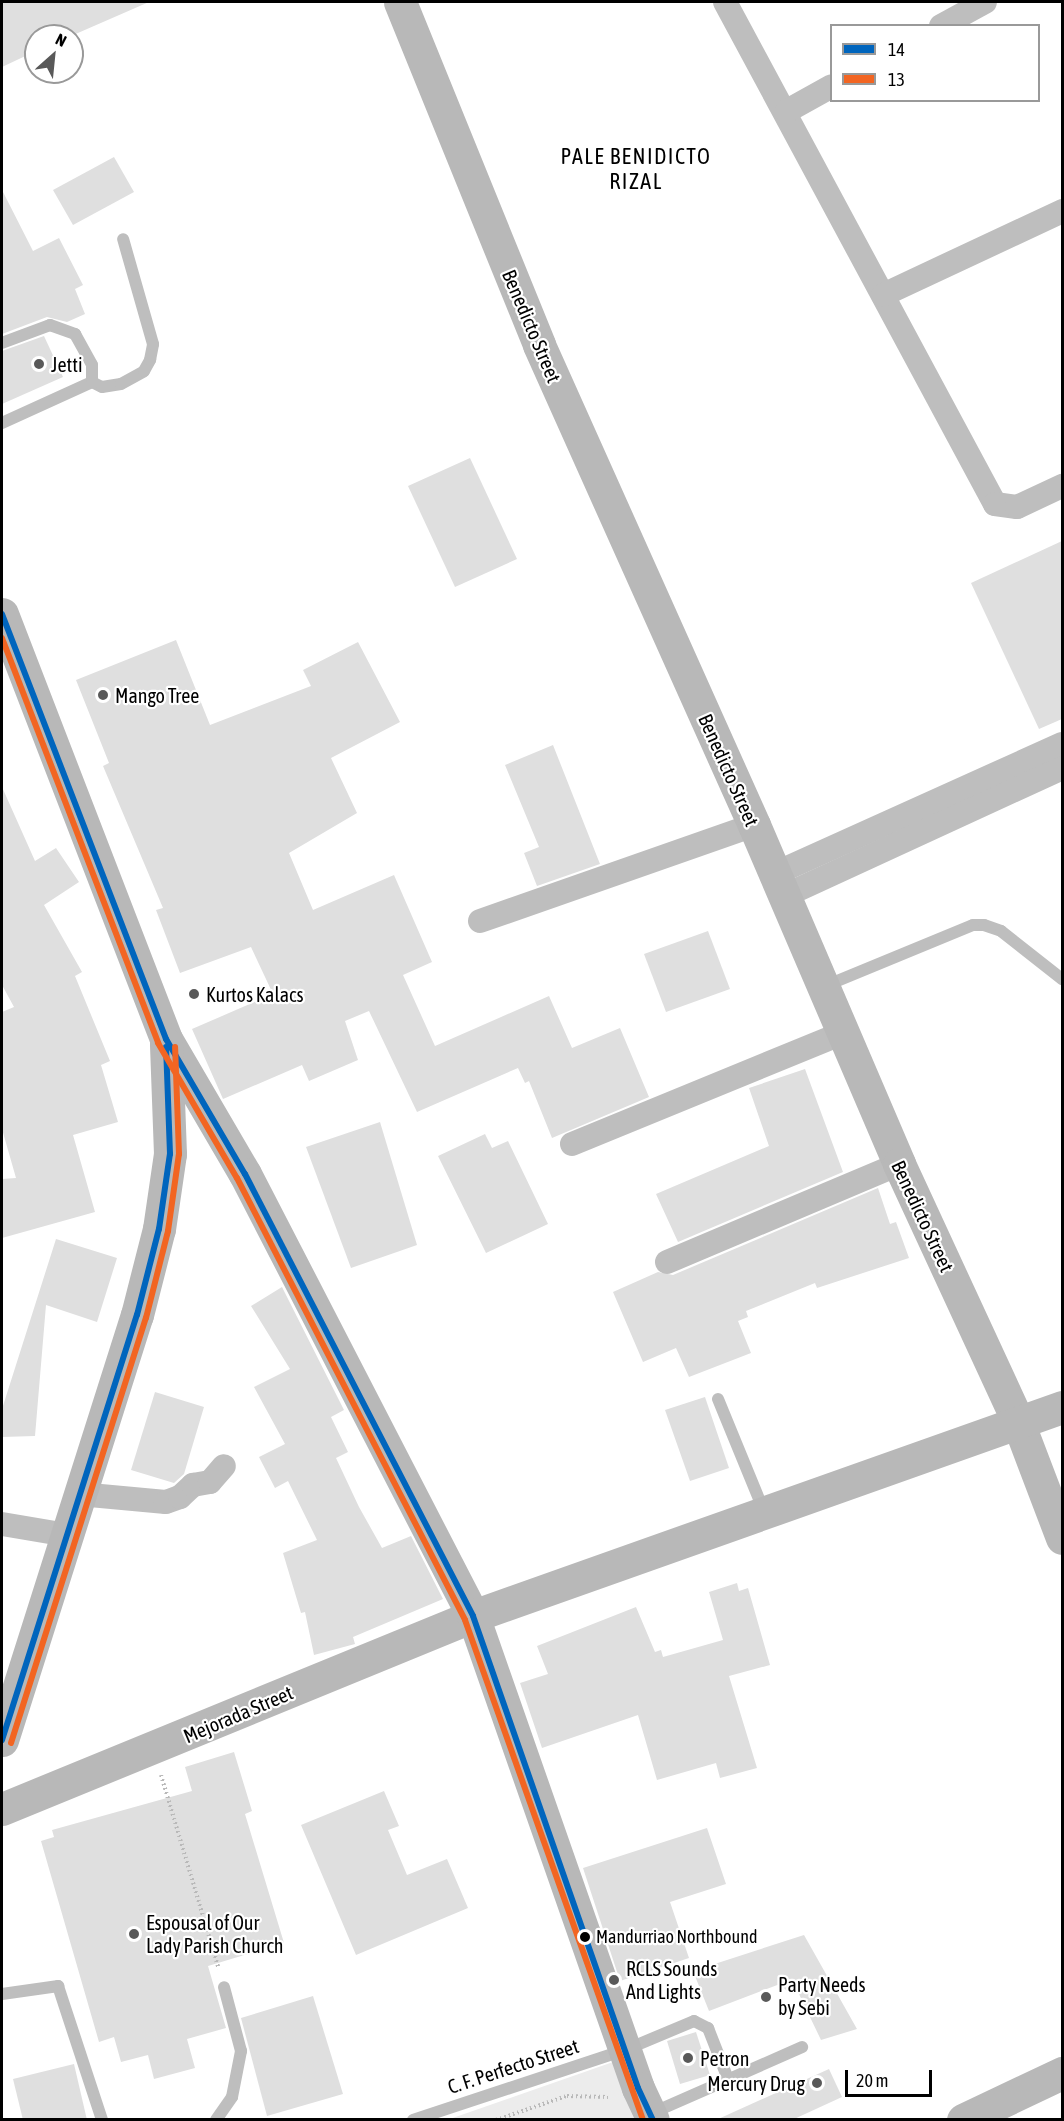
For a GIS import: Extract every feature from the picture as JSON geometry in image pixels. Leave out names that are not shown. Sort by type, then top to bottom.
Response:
[{"type":"street","name":"Benedicto Street","points":[[400,2],[539,345],[754,825],[899,1164],[1018,1422],[1062,1538]]},
{"type":"street","points":[[725,2],[787,111],[995,504],[1017,507],[1062,486]]},
{"type":"street","points":[[945,24],[985,2]]},
{"type":"street","points":[[787,111],[830,87]]},
{"type":"street","points":[[883,295],[1062,212]]},
{"type":"street","points":[[2,614],[166,1040],[245,1174],[473,1616],[647,2107]]},
{"type":"street","points":[[779,885],[1034,769],[1062,744]]},
{"type":"street","points":[[1034,769],[1062,768]]},
{"type":"street","points":[[480,921],[754,825]]},
{"type":"street","points":[[572,1144],[843,1033]]},
{"type":"street","points":[[2,1740],[137,1315],[159,1229],[171,1154],[166,1040]]},
{"type":"street","points":[[667,1262],[899,1164]]},
{"type":"street","name":"Mejorada Street","points":[[2,1809],[473,1616],[1062,1407]]},
{"type":"street","points":[[79,1494],[166,1502],[180,1497],[193,1485],[210,1482],[224,1466]]},
{"type":"street","points":[[2,1524],[67,1535]]},
{"type":"street","points":[[963,2120],[1062,2073]]},
{"type":"lane","points":[[92,382],[102,387],[121,384],[144,371],[150,360],[153,344],[123,239]]},
{"type":"lane","points":[[2,343],[50,325],[62,328],[75,334],[84,350],[92,366],[92,382]]},
{"type":"lane","points":[[2,423],[92,382]]},
{"type":"lane","points":[[824,987],[973,925],[1001,931],[1062,979]]},
{"type":"lane","points":[[718,1399],[764,1512]]},
{"type":"lane","points":[[2,1994],[58,1986],[102,2120]]},
{"type":"lane","points":[[216,2120],[232,2097],[241,2051],[224,1987]]},
{"type":"lane","name":"C. F. Perfecto Street","points":[[413,2120],[625,2050],[699,2021],[708,2028],[728,2079]]},
{"type":"lane","points":[[647,2107],[728,2079],[802,2047]]},
{"type":"lane","points":[[98,2105],[113,2120]]},
{"type":"path","points":[[153,1749],[224,1987]]},
{"type":"path","points":[[496,2120],[567,2096],[615,2097],[647,2107]]},
{"type":"shaded area","points":[[613,2062],[638,2120],[447,2120]]},
{"type":"building","points":[[2,2],[149,2],[84,30],[84,24],[24,24],[24,57],[2,67]]},
{"type":"building","points":[[114,157],[134,192],[73,225],[53,190]]},
{"type":"building","points":[[2,190],[33,251],[59,238],[83,285],[75,289],[85,314],[67,322],[47,317],[2,334]]},
{"type":"building","points":[[44,336],[63,377],[2,404],[2,351]]},
{"type":"building","points":[[470,458],[517,559],[455,587],[408,486]]},
{"type":"building","points":[[1062,541],[1062,719],[1039,729],[971,583]]},
{"type":"building","points":[[176,640],[210,725],[311,686],[303,670],[358,642],[400,722],[331,758],[357,813],[289,853],[313,910],[394,875],[432,962],[403,975],[435,1046],[549,996],[572,1048],[620,1028],[649,1097],[552,1138],[529,1081],[525,1083],[518,1068],[417,1112],[369,1011],[345,1021],[358,1060],[309,1081],[302,1065],[223,1099],[192,1029],[273,994],[251,947],[180,973],[156,910],[163,908],[103,766],[109,763],[76,680]]},
{"type":"building","points":[[553,745],[600,864],[537,886],[524,853],[539,847],[505,765]]},
{"type":"building","points":[[2,787],[35,861],[56,848],[79,882],[44,905],[82,972],[75,976],[110,1061],[101,1065],[118,1122],[73,1135],[95,1212],[2,1238],[2,1179],[16,1178],[2,1129],[2,1012],[14,1007],[2,985]]},
{"type":"building","points":[[708,931],[730,989],[666,1012],[644,954]]},
{"type":"building","points":[[805,1069],[843,1172],[678,1242],[656,1194],[769,1146],[749,1088]]},
{"type":"building","points":[[380,1122],[417,1245],[351,1268],[306,1147]]},
{"type":"building","points":[[485,1134],[492,1148],[508,1141],[548,1224],[486,1253],[438,1156]]},
{"type":"building","points":[[878,1188],[890,1224],[896,1222],[909,1258],[817,1288],[815,1283],[746,1311],[748,1317],[738,1321],[751,1353],[689,1377],[676,1348],[643,1362],[613,1292],[658,1272],[673,1275]]},
{"type":"building","points":[[56,1239],[117,1258],[97,1322],[46,1305],[35,1436],[2,1437],[2,1409]]},
{"type":"building","points":[[282,1287],[344,1410],[331,1417],[348,1452],[336,1458],[359,1507],[382,1548],[411,1536],[443,1599],[353,1637],[355,1644],[314,1655],[305,1612],[301,1613],[283,1553],[317,1540],[288,1481],[275,1488],[259,1457],[285,1444],[254,1387],[290,1369],[251,1306]]},
{"type":"building","points":[[155,1392],[204,1407],[184,1474],[174,1483],[131,1470]]},
{"type":"building","points":[[705,1397],[729,1468],[690,1481],[665,1410]]},
{"type":"building","points":[[737,1583],[739,1591],[748,1588],[770,1665],[729,1676],[757,1768],[720,1778],[716,1763],[657,1780],[638,1715],[542,1748],[520,1683],[548,1674],[537,1646],[636,1607],[655,1652],[661,1650],[663,1657],[723,1640],[709,1592]]},
{"type":"building","name":"Espousal of Our Lady Parish Church","points":[[234,1752],[252,1811],[245,1814],[284,1943],[208,1966],[226,2028],[187,2039],[195,2068],[154,2079],[148,2055],[121,2062],[114,2037],[99,2042],[41,1841],[54,1837],[52,1830],[192,1791],[185,1767]]},
{"type":"building","points":[[384,1791],[399,1826],[388,1830],[407,1875],[447,1859],[468,1908],[356,1955],[301,1825]]},
{"type":"building","points":[[707,1828],[726,1884],[670,1902],[689,1958],[620,1981],[583,1868]]},
{"type":"building","points":[[804,1935],[857,2029],[821,2040],[798,1992],[787,1991],[780,1984],[709,2011],[693,1971]]},
{"type":"building","points":[[313,1996],[343,2094],[267,2116],[241,2018]]},
{"type":"building","name":"Petron","points":[[696,2032],[710,2075],[680,2084],[667,2041]]},
{"type":"building","points":[[74,2064],[87,2120],[23,2120],[13,2079]]},
{"type":"building","name":"Mercury Drug","points":[[829,2069],[842,2097],[792,2120],[716,2120]]},
{"type":"transit line","name":"14","points":[[2,614],[166,1039],[245,1174],[473,1616],[638,2088],[653,2120]]},
{"type":"transit line","name":"13","points":[[2,638],[158,1043],[237,1178],[465,1620],[643,2120]]},
{"type":"transit line","name":"14","points":[[2,1740],[137,1315],[159,1229],[170,1154],[166,1047]]},
{"type":"transit line","name":"13","points":[[11,1743],[146,1318],[168,1231],[179,1154],[175,1047]]},
{"type":"place","name":"Jetti","points":[[39,364]]},
{"type":"place","name":"Mango Tree","points":[[103,695]]},
{"type":"place","name":"Kurtos Kalacs","points":[[194,994]]},
{"type":"place","name":"Espousal of Our Lady Parish Church","points":[[134,1934]]},
{"type":"place","name":"Mandurriao Northbound","points":[[585,1937]]},
{"type":"place","name":"RCLS Sounds And Lights","points":[[614,1980]]},
{"type":"place","name":"Party Needs by Sebi","points":[[766,1997]]},
{"type":"place","name":"Petron","points":[[688,2058]]},
{"type":"place","name":"Mercury Drug","points":[[817,2083]]},
{"type":"district","name":"PALE BENIDICTO RIZAL","points":[[636,168]]}]
